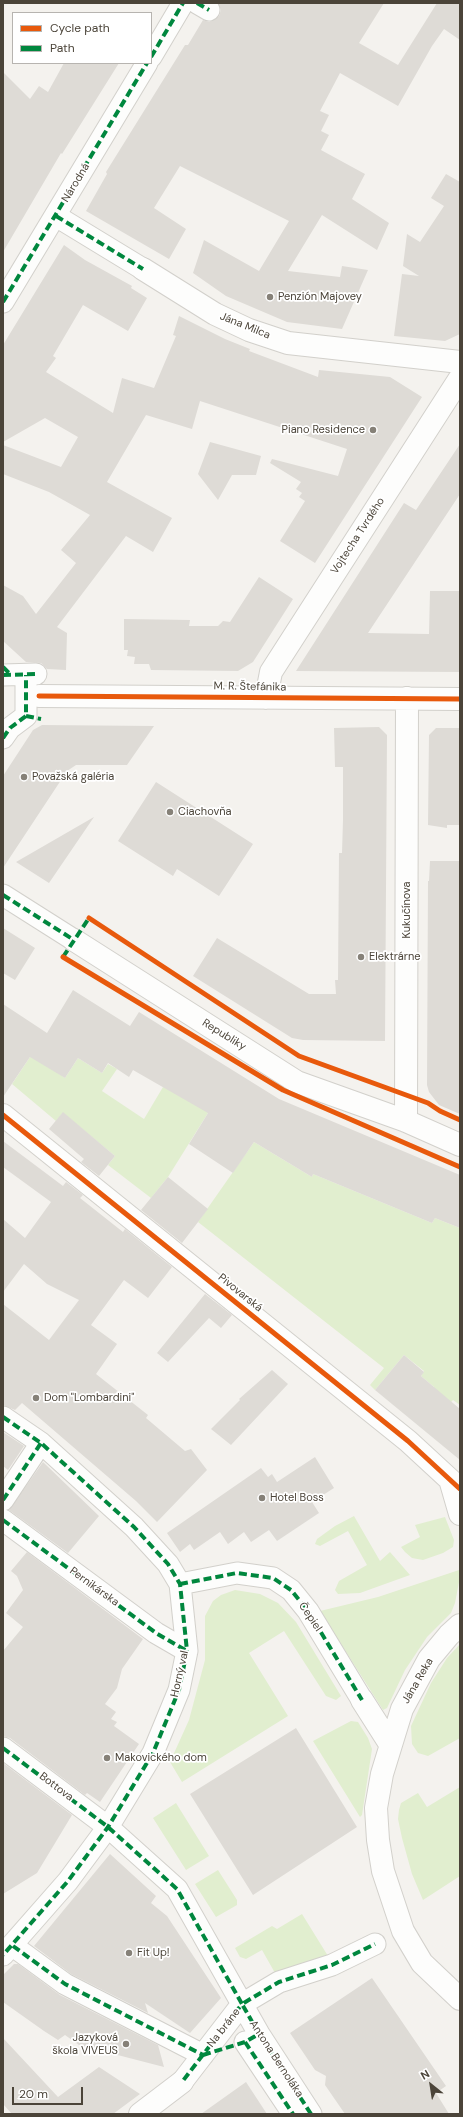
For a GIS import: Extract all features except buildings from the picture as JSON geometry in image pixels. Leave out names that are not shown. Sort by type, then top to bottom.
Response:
[{"type":"street","points":[[152,55],[183,3]]},
{"type":"street","name":"Národná","points":[[3,302],[146,64]]},
{"type":"street","name":"Jána Milca","points":[[56,216],[215,314],[249,330],[288,343],[460,362]]},
{"type":"street","name":"Vojtecha Tvrdého","points":[[266,698],[271,672],[460,378]]},
{"type":"street","points":[[5,730],[33,707],[16,673]]},
{"type":"street","name":"M. R. Štefánika","points":[[33,707],[225,696],[266,698],[460,699]]},
{"type":"street","name":"Kukučínova","points":[[406,1121],[407,698]]},
{"type":"street","name":"Republiky","points":[[3,895],[297,1082],[406,1121],[460,1145]]},
{"type":"street","name":"Pivovarská","points":[[3,1116],[408,1440],[456,1486],[460,1514]]},
{"type":"street","name":"Horný val","points":[[3,1417],[41,1443],[134,1527],[168,1564],[180,1584],[187,1651],[178,1690],[154,1753],[108,1827],[68,1881],[8,1950]]},
{"type":"street","points":[[3,1500],[41,1443]]},
{"type":"street","name":"Pernikárska","points":[[3,1520],[156,1633],[187,1651]]},
{"type":"street","name":"Čepiel","points":[[180,1584],[237,1573],[273,1578],[291,1590],[308,1611],[390,1744]]},
{"type":"street","name":"Jána Reka","points":[[460,1625],[449,1635],[429,1659],[414,1684],[402,1709],[382,1774],[376,1808],[378,1840],[383,1871],[403,1931],[422,1964],[460,1999]]},
{"type":"street","name":"Bottova","points":[[3,1748],[108,1827]]},
{"type":"street","name":"Na bráne","points":[[8,1950],[65,1984],[203,2055],[242,2004],[177,1889],[108,1827]]},
{"type":"street","points":[[242,2004],[279,1982],[332,1965],[375,1944]]},
{"type":"street","name":"Antona Bernoláka","points":[[242,2004],[252,2038],[293,2114]]},
{"type":"street","points":[[140,2114],[182,2082],[203,2055],[252,2038]]},
{"type":"street","name":"Antona Bernoláka","points":[[252,2038],[311,2114]]},
{"type":"green space","points":[[32,1054],[65,1078],[78,1058],[102,1073],[108,1064],[117,1069],[102,1091],[144,1119],[163,1087],[213,1105],[168,1177],[151,1198],[108,1165],[115,1156],[63,1113],[56,1121],[12,1084]]},
{"type":"green space","points":[[254,1142],[312,1177],[313,1174],[432,1223],[435,1218],[460,1228],[460,1405],[453,1400],[425,1430],[430,1392],[434,1387],[421,1376],[424,1371],[404,1355],[375,1390],[370,1385],[384,1368],[198,1222]]},
{"type":"green space","points":[[354,1516],[380,1561],[390,1552],[410,1575],[360,1593],[338,1594],[335,1590],[339,1581],[367,1565],[348,1531],[320,1546],[315,1544],[317,1539],[335,1526]]},
{"type":"green space","points":[[445,1517],[454,1540],[453,1547],[443,1553],[423,1560],[412,1558],[401,1547],[420,1537],[415,1525]]},
{"type":"green space","points":[[459,1570],[459,1582],[455,1603],[451,1613],[427,1637],[405,1670],[387,1708],[383,1710],[320,1611],[378,1597]]},
{"type":"green space","points":[[235,1590],[260,1594],[278,1603],[296,1622],[341,1696],[336,1700],[326,1696],[284,1631],[249,1653],[288,1716],[182,1782],[170,1762],[189,1720],[205,1660],[205,1616],[213,1601],[221,1595]]},
{"type":"green space","points":[[460,1644],[460,1738],[428,1756],[418,1753],[412,1744],[411,1726],[431,1683],[447,1658]]},
{"type":"green space","points":[[351,1721],[358,1722],[368,1738],[372,1749],[362,1815],[360,1817],[313,1741]]},
{"type":"green space","points":[[460,1787],[460,1876],[423,1900],[412,1874],[402,1838],[398,1819],[401,1803],[418,1793],[427,1807]]},
{"type":"green space","points":[[176,1803],[209,1856],[186,1870],[153,1818]]},
{"type":"green space","points":[[218,1870],[237,1900],[237,1905],[216,1917],[195,1884]]},
{"type":"green space","points":[[302,1914],[328,1956],[275,1973],[262,1950],[246,1959],[240,1957],[235,1948],[272,1926],[277,1929]]},
{"type":"marked path","points":[[152,55],[183,3]]},
{"type":"marked path","points":[[197,3],[209,10]]},
{"type":"marked path","points":[[3,302],[146,64]]},
{"type":"marked path","points":[[56,216],[143,269]]},
{"type":"marked path","points":[[3,667],[11,675]]},
{"type":"marked path","points":[[3,675],[36,674]]},
{"type":"marked path","points":[[3,738],[10,728],[26,716],[26,675]]},
{"type":"marked path","points":[[26,716],[41,719]]},
{"type":"marked path","points":[[3,895],[74,940]]},
{"type":"marked path","points":[[63,957],[89,918]]},
{"type":"marked path","points":[[3,1417],[41,1443],[134,1527],[168,1564],[180,1584],[187,1651],[179,1690],[153,1753],[108,1827],[68,1881],[3,1955]]},
{"type":"marked path","points":[[3,1500],[41,1443]]},
{"type":"marked path","points":[[3,1520],[156,1633],[187,1651]]},
{"type":"marked path","points":[[180,1584],[237,1573],[273,1578],[291,1590],[308,1611],[362,1700]]},
{"type":"marked path","points":[[3,1748],[108,1827],[177,1889],[242,2004],[182,2082]]},
{"type":"marked path","points":[[311,2114],[259,2034],[242,2004],[279,1982],[332,1965],[375,1944]]},
{"type":"marked path","points":[[13,1946],[65,1984],[203,2055]]},
{"type":"marked path","points":[[203,2055],[245,2042],[259,2034]]},
{"type":"marked path","points":[[245,2042],[293,2114]]},
{"type":"cycle path","points":[[39,696],[460,699]]},
{"type":"cycle path","points":[[89,918],[299,1056],[428,1103],[440,1111],[460,1120]]},
{"type":"cycle path","points":[[63,957],[283,1090],[460,1167]]},
{"type":"cycle path","points":[[3,1115],[408,1441],[460,1489]]},
{"type":"place","name":"Penzión Majovey","points":[[270,297]]},
{"type":"place","name":"Piano Residence","points":[[373,430]]},
{"type":"place","name":"Považská galéria","points":[[24,777]]},
{"type":"place","name":"Ciachovňa","points":[[170,812]]},
{"type":"place","name":"Elektrárne","points":[[361,957]]},
{"type":"place","name":"Dom \"Lombardini\"","points":[[36,1398]]},
{"type":"place","name":"Hotel Boss","points":[[262,1498]]},
{"type":"place","name":"Makovického dom","points":[[107,1758]]},
{"type":"place","name":"Fit Up!","points":[[129,1953]]},
{"type":"place","name":"Jazyková škola VIVEUS","points":[[126,2044]]}]
